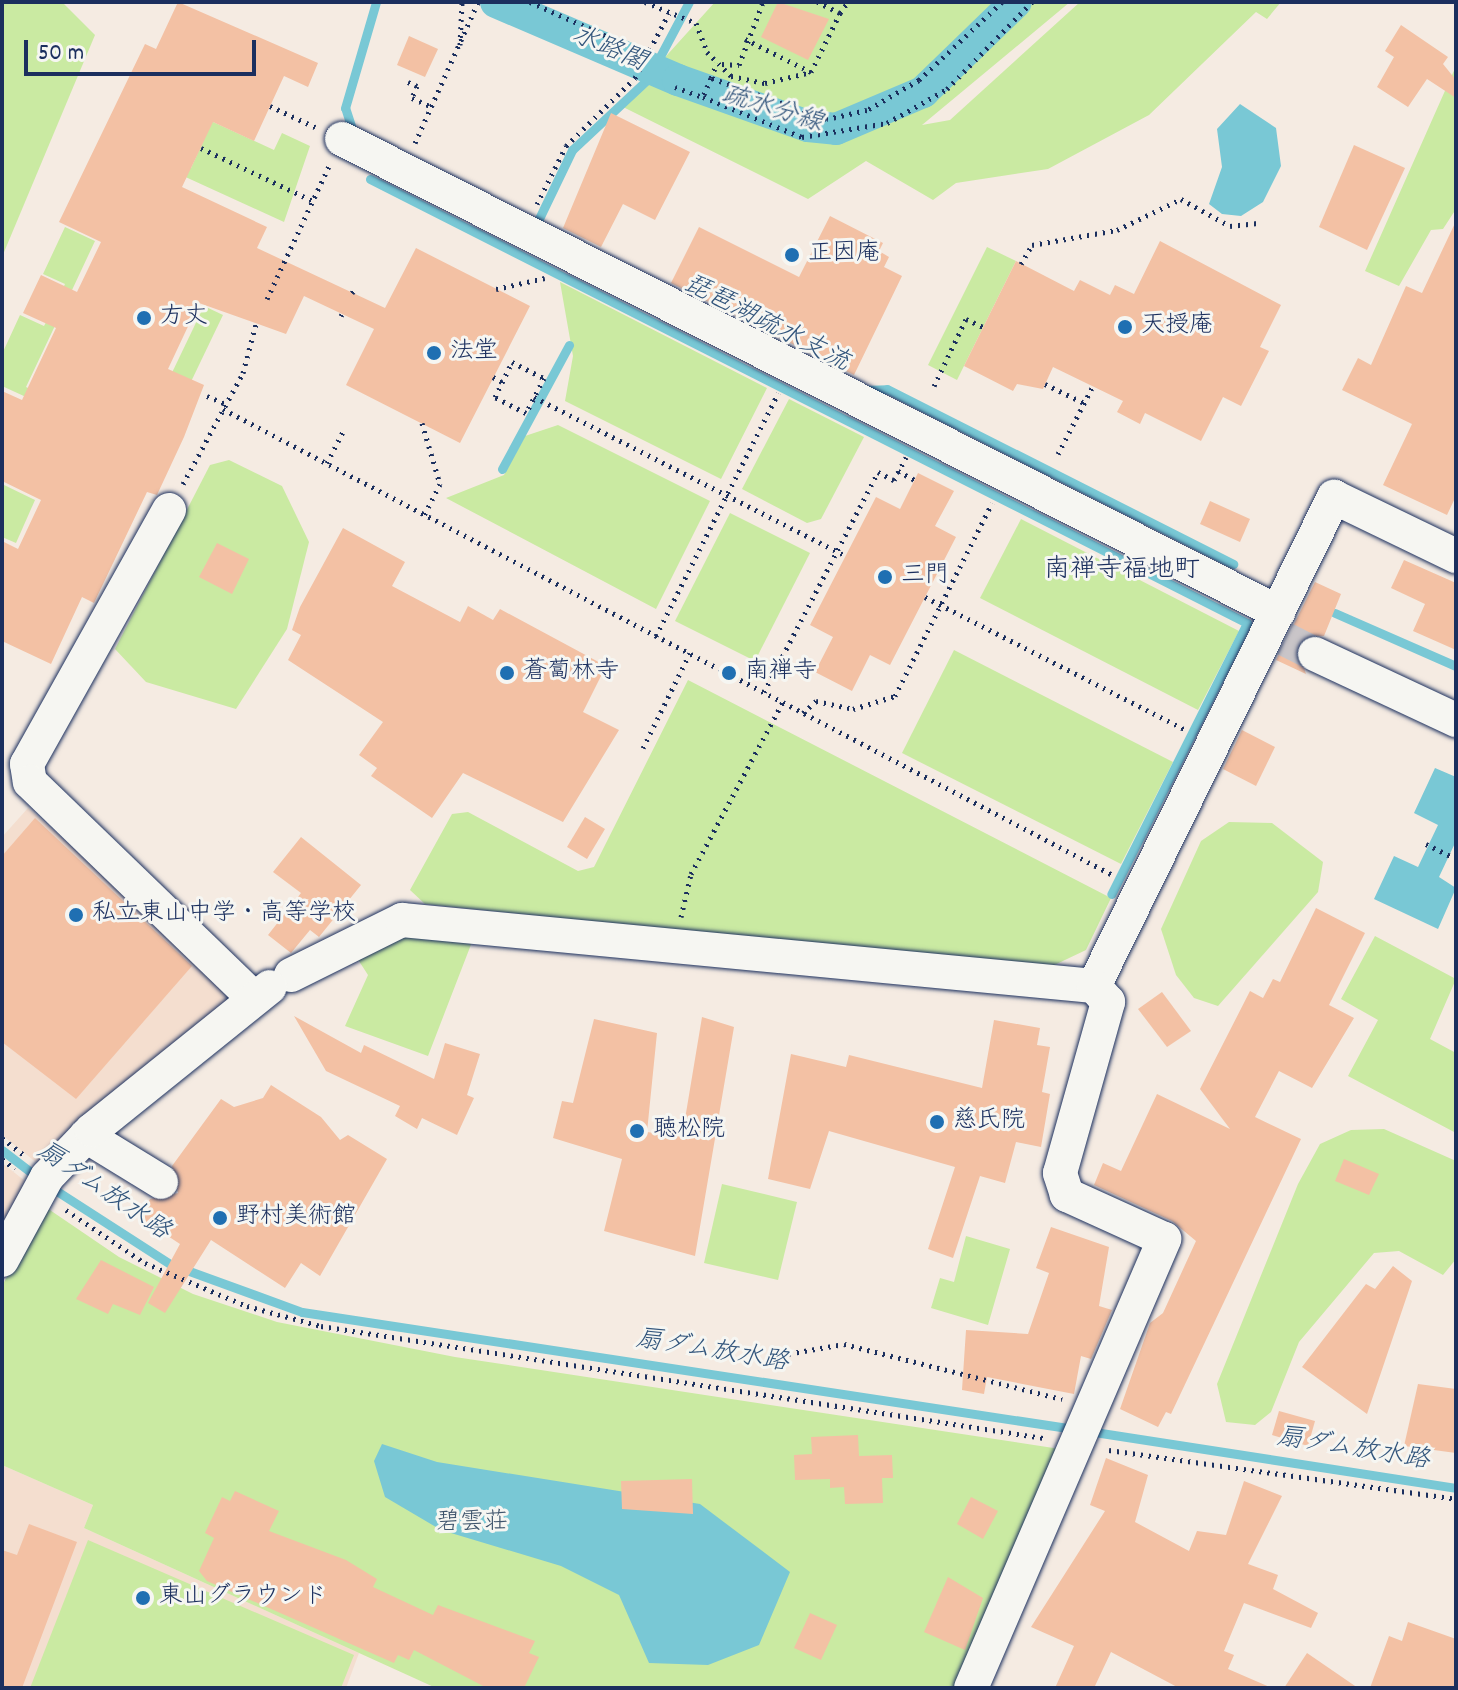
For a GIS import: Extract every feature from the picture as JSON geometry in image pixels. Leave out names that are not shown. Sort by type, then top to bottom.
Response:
[{"type":"street","points":[[342,139],[1006,475],[1277,627]]},
{"type":"street","points":[[1094,986],[1214,744],[1277,627],[1334,497],[1456,556]]},
{"type":"street","points":[[169,510],[27,764],[30,782],[273,985]]},
{"type":"street","points":[[1315,654],[1456,720]]},
{"type":"street","points":[[2,1260],[41,1185],[86,1136],[273,985],[402,920],[1094,986],[1108,1002],[1060,1173],[1067,1195],[1164,1239],[971,1688]]},
{"type":"street","points":[[86,1136],[161,1182]]},
{"type":"path","points":[[459,49],[462,2]]},
{"type":"path","points":[[412,148],[478,2]]},
{"type":"path","points":[[530,2],[638,50]]},
{"type":"path","points":[[645,2],[696,23],[717,63],[731,76],[765,83],[811,72]]},
{"type":"path","points":[[717,63],[739,65],[745,39],[763,2]]},
{"type":"path","points":[[817,2],[840,13]]},
{"type":"path","points":[[811,72],[848,2]]},
{"type":"path","points":[[710,80],[827,119],[867,110],[919,80],[1002,2]]},
{"type":"path","points":[[675,87],[802,137],[887,123],[947,89],[1032,2]]},
{"type":"path","points":[[534,210],[566,146],[635,78],[669,13]]},
{"type":"path","points":[[745,39],[811,72]]},
{"type":"path","points":[[703,96],[717,63]]},
{"type":"path","points":[[408,82],[417,86],[412,98],[432,107]]},
{"type":"path","points":[[267,299],[342,139],[270,106]]},
{"type":"path","points":[[201,148],[313,201]]},
{"type":"path","points":[[1021,264],[1032,245],[1117,230],[1181,199],[1230,226],[1258,223]]},
{"type":"path","points":[[496,289],[552,277]]},
{"type":"path","points":[[934,386],[966,319],[983,327]]},
{"type":"path","points":[[169,510],[225,406],[257,320]]},
{"type":"path","points":[[512,362],[544,378],[534,397],[526,413],[495,397],[512,362]]},
{"type":"path","points":[[656,636],[791,367]]},
{"type":"path","points":[[493,377],[502,382]]},
{"type":"path","points":[[1045,384],[1084,403]]},
{"type":"path","points":[[1058,454],[1093,386]]},
{"type":"path","points":[[207,396],[253,424],[424,515],[1142,890]]},
{"type":"path","points":[[534,397],[846,556]]},
{"type":"path","points":[[422,423],[440,484],[424,515]]},
{"type":"path","points":[[764,692],[878,472],[894,480],[919,431]]},
{"type":"path","points":[[327,463],[343,432]]},
{"type":"path","points":[[898,471],[915,480]]},
{"type":"path","points":[[803,713],[816,701],[853,709],[895,696],[1006,475]]},
{"type":"path","points":[[925,597],[1214,744]]},
{"type":"path","points":[[643,748],[690,653]]},
{"type":"path","points":[[681,917],[691,874],[783,702]]},
{"type":"path","points":[[1426,844],[1453,857]]},
{"type":"path","points":[[2,1159],[145,1263],[247,1306],[321,1326],[1081,1427],[1456,1499]]},
{"type":"path","points":[[781,1355],[844,1344],[1081,1427]]},
{"type":"shaded area","name":"私立東山中学・高等学校","points":[[28,808],[239,993],[42,1167],[2,1135],[2,837]]},
{"type":"shaded area","points":[[2,1163],[29,1184],[2,1235]]},
{"type":"shaded area","name":"東山グラウンド","points":[[2,1465],[93,1505],[84,1528],[359,1653],[346,1688],[2,1688]]},
{"type":"green space","points":[[2,2],[62,2],[95,35],[2,257]]},
{"type":"green space","points":[[715,2],[1070,2],[922,125],[950,120],[1080,2],[1281,2],[1267,19],[1256,12],[1149,115],[1048,169],[956,183],[933,200],[866,161],[808,199],[621,106]]},
{"type":"green space","points":[[1456,66],[1456,209],[1443,229],[1431,230],[1399,286],[1365,271]]},
{"type":"green space","points":[[198,115],[274,150],[282,133],[310,146],[284,222],[168,169],[191,168],[206,135]]},
{"type":"green space","points":[[65,227],[95,241],[65,305],[57,301],[65,284],[43,274]]},
{"type":"green space","points":[[987,247],[1016,261],[957,380],[928,365]]},
{"type":"green space","points":[[560,282],[767,388],[721,479],[565,401],[573,356]]},
{"type":"green space","points":[[204,306],[223,315],[175,415],[156,406]]},
{"type":"green space","points":[[53,309],[61,313],[26,387],[45,396],[2,439],[26,397],[2,386],[2,354],[20,315],[44,326]]},
{"type":"green space","points":[[789,399],[864,437],[821,519],[807,523],[742,489]]},
{"type":"green space","points":[[558,425],[710,501],[656,609],[446,498],[504,475],[525,436]]},
{"type":"green space","points":[[229,460],[282,486],[309,542],[287,629],[236,709],[146,682],[115,649],[210,465]]},
{"type":"green space","points":[[2,484],[35,500],[16,543],[2,537]]},
{"type":"green space","points":[[730,513],[810,553],[755,661],[675,621]]},
{"type":"green space","points":[[1021,519],[1239,631],[1198,710],[980,598]]},
{"type":"green space","points":[[954,650],[1173,762],[1121,864],[902,753]]},
{"type":"green space","points":[[688,680],[1111,898],[1086,950],[1046,969],[425,904],[410,890],[452,814],[468,812],[578,871],[594,867]]},
{"type":"green space","points":[[1229,822],[1272,823],[1323,862],[1318,892],[1218,1006],[1194,998],[1176,975],[1161,929],[1201,841]]},
{"type":"green space","points":[[400,934],[472,942],[428,1056],[345,1026],[368,975],[357,958]]},
{"type":"green space","points":[[1375,936],[1456,979],[1430,1039],[1456,1053],[1456,1133],[1348,1076],[1378,1020],[1341,999]]},
{"type":"green space","points":[[1384,1129],[1456,1161],[1456,1259],[1443,1275],[1399,1251],[1374,1253],[1299,1342],[1271,1412],[1255,1425],[1226,1422],[1217,1384],[1298,1184],[1320,1144],[1351,1130]]},
{"type":"green space","points":[[722,1184],[797,1202],[778,1280],[704,1263]]},
{"type":"green space","name":"碧雲荘","points":[[44,1206],[119,1257],[193,1294],[277,1322],[455,1357],[1060,1449],[963,1688],[436,1688],[84,1528],[93,1505],[2,1465],[2,1286]]},
{"type":"green space","points":[[966,1236],[1010,1249],[988,1325],[931,1308],[940,1278],[954,1282]]},
{"type":"green space","name":"東山グラウンド","points":[[88,1540],[354,1655],[341,1688],[30,1688]]},
{"type":"water","points":[[1240,104],[1276,128],[1281,166],[1263,202],[1241,216],[1222,214],[1209,204],[1222,167],[1217,129]]},
{"type":"water","points":[[1435,768],[1456,777],[1456,841],[1439,877],[1456,888],[1438,929],[1374,899],[1394,856],[1418,867],[1438,825],[1414,813]]},
{"type":"water","points":[[382,1444],[437,1462],[700,1504],[790,1572],[759,1645],[708,1665],[649,1663],[619,1595],[561,1566],[441,1530],[385,1497],[374,1461]]},
{"type":"building","points":[[178,2],[318,63],[308,87],[284,76],[254,141],[213,122],[182,187],[267,227],[257,248],[385,308],[416,248],[530,306],[460,443],[346,385],[374,329],[304,296],[286,334],[199,303],[168,369],[204,385],[184,437],[157,495],[147,492],[94,603],[82,597],[51,664],[2,641],[2,541],[18,549],[41,500],[2,481],[2,391],[22,400],[56,328],[23,313],[41,275],[77,292],[101,242],[59,222],[145,44],[156,49]]},
{"type":"building","points":[[778,2],[829,19],[808,60],[761,37]]},
{"type":"building","points":[[1401,25],[1448,57],[1443,64],[1456,80],[1456,98],[1427,79],[1408,107],[1377,87],[1394,57],[1385,51]]},
{"type":"building","points":[[409,36],[438,49],[425,77],[397,65]]},
{"type":"building","points":[[611,113],[690,152],[655,220],[623,204],[601,247],[563,228]]},
{"type":"building","points":[[1354,145],[1405,168],[1367,250],[1319,227]]},
{"type":"building","points":[[830,216],[883,243],[879,251],[889,257],[884,267],[902,276],[854,375],[671,283],[699,227],[799,277]]},
{"type":"building","points":[[1456,221],[1456,496],[1447,515],[1383,485],[1412,424],[1342,390],[1358,358],[1371,365],[1406,286],[1422,293]]},
{"type":"building","points":[[1160,241],[1281,305],[1260,347],[1269,351],[1241,406],[1223,397],[1201,441],[1145,413],[1140,424],[1117,412],[1123,401],[1053,367],[1043,389],[1017,384],[1013,391],[964,366],[1016,261],[1074,291],[1080,280],[1110,295],[1115,285],[1134,294]]},
{"type":"building","name":"三門","points":[[918,473],[954,491],[935,526],[956,537],[890,665],[870,655],[852,691],[815,672],[833,637],[810,625],[876,497],[900,509]]},
{"type":"building","points":[[1210,501],[1250,519],[1240,542],[1200,524]]},
{"type":"building","name":"蒼蔔林寺","points":[[343,528],[405,562],[392,586],[460,622],[468,606],[493,620],[500,609],[606,666],[583,712],[619,730],[563,822],[463,773],[432,818],[371,776],[377,768],[359,755],[383,722],[288,660],[301,635],[292,630],[300,607]]},
{"type":"building","points":[[217,543],[249,559],[232,594],[199,577]]},
{"type":"building","points":[[1404,560],[1456,583],[1456,650],[1413,631],[1425,604],[1391,588]]},
{"type":"building","points":[[1315,582],[1341,594],[1324,636],[1304,637],[1297,646],[1306,674],[1276,660]]},
{"type":"building","points":[[1242,730],[1275,747],[1256,786],[1223,769]]},
{"type":"building","points":[[585,817],[605,829],[587,859],[567,847]]},
{"type":"building","name":"私立東山中学・高等学校","points":[[35,818],[192,966],[76,1099],[2,1042],[2,856]]},
{"type":"building","points":[[301,837],[361,885],[319,937],[310,930],[291,953],[268,935],[301,893],[273,872]]},
{"type":"building","points":[[1316,908],[1365,933],[1329,1005],[1354,1018],[1312,1088],[1279,1071],[1255,1117],[1301,1139],[1171,1414],[1166,1412],[1158,1427],[1120,1409],[1150,1323],[1163,1313],[1196,1241],[1172,1221],[1094,1185],[1103,1163],[1121,1171],[1157,1094],[1230,1129],[1200,1089],[1250,991],[1263,998],[1273,979],[1280,982]]},
{"type":"building","points":[[1162,992],[1191,1031],[1167,1047],[1138,1009]]},
{"type":"building","points":[[294,1016],[361,1053],[364,1045],[434,1079],[445,1043],[480,1054],[467,1095],[474,1098],[457,1135],[422,1118],[417,1129],[395,1116],[400,1106],[326,1071]]},
{"type":"building","name":"聴松院","points":[[702,1017],[734,1027],[695,1256],[604,1231],[622,1159],[553,1138],[562,1101],[573,1103],[594,1019],[657,1033],[647,1132],[682,1137]]},
{"type":"building","points":[[994,1020],[1040,1028],[1037,1045],[1050,1047],[1042,1092],[1050,1094],[1041,1147],[1016,1142],[1005,1183],[980,1176],[953,1258],[928,1249],[955,1167],[829,1131],[810,1189],[768,1179],[791,1054],[846,1067],[849,1055],[982,1088]]},
{"type":"building","points":[[271,1085],[321,1117],[340,1140],[348,1135],[387,1159],[320,1276],[301,1263],[285,1288],[211,1240],[165,1313],[148,1303],[180,1244],[139,1217],[150,1199],[178,1193],[172,1166],[221,1099],[234,1107],[263,1098]]},
{"type":"building","points":[[1344,1159],[1379,1174],[1369,1195],[1335,1181]]},
{"type":"building","points":[[1051,1227],[1109,1247],[1099,1306],[1112,1310],[1091,1359],[1081,1356],[1074,1394],[987,1377],[984,1394],[962,1390],[966,1330],[1028,1334],[1049,1273],[1036,1268]]},
{"type":"building","points":[[101,1260],[154,1287],[140,1315],[113,1304],[108,1314],[76,1299]]},
{"type":"building","points":[[1393,1266],[1412,1281],[1367,1414],[1302,1367],[1366,1284],[1375,1289]]},
{"type":"building","points":[[1418,1384],[1456,1389],[1456,1453],[1404,1446]]},
{"type":"building","points":[[1279,1411],[1315,1421],[1308,1446],[1272,1435]]},
{"type":"building","points":[[858,1435],[859,1456],[892,1455],[893,1478],[882,1478],[883,1503],[845,1504],[844,1487],[830,1488],[830,1479],[795,1480],[794,1455],[812,1454],[811,1437]]},
{"type":"building","points":[[1106,1458],[1148,1475],[1135,1522],[1189,1551],[1197,1531],[1226,1535],[1244,1481],[1282,1496],[1248,1564],[1278,1575],[1273,1589],[1318,1613],[1311,1628],[1244,1603],[1224,1651],[1234,1655],[1228,1669],[1272,1688],[1179,1688],[1111,1652],[1094,1688],[1055,1688],[1074,1646],[1031,1627],[1105,1511],[1090,1505]]},
{"type":"building","points":[[692,1479],[693,1514],[622,1509],[621,1481]]},
{"type":"building","points":[[235,1491],[279,1511],[269,1531],[346,1560],[377,1579],[373,1587],[433,1615],[438,1605],[535,1641],[529,1653],[539,1657],[524,1688],[487,1688],[414,1650],[409,1660],[398,1655],[394,1663],[207,1581],[199,1571],[214,1538],[205,1533],[222,1497],[230,1501]]},
{"type":"building","points":[[971,1497],[998,1511],[983,1539],[957,1524]]},
{"type":"building","points":[[29,1524],[77,1542],[22,1688],[2,1688],[2,1550],[17,1555]]},
{"type":"building","points":[[948,1577],[983,1598],[965,1650],[924,1632]]},
{"type":"building","points":[[810,1613],[837,1625],[821,1660],[794,1648]]},
{"type":"building","points":[[1408,1622],[1456,1639],[1456,1688],[1370,1688],[1389,1636],[1402,1641]]},
{"type":"building","points":[[1307,1653],[1358,1688],[1284,1688]]},
{"type":"waterway","points":[[353,132],[345,108],[376,2]]},
{"type":"waterway","name":"疏水分線","points":[[496,2],[678,80],[808,126],[836,129],[923,92],[1016,2]]},
{"type":"waterway","name":"水路閣","points":[[534,229],[572,150],[648,79],[689,2]]},
{"type":"waterway","points":[[370,179],[1247,623],[1111,894]]},
{"type":"waterway","points":[[502,469],[569,345]]},
{"type":"waterway","name":"琵琶湖疏水支流","points":[[864,390],[887,389],[1233,564]]},
{"type":"waterway","name":"琵琶湖疏水支流","points":[[1335,613],[1456,666]]},
{"type":"waterway","name":"扇ダム放水路","points":[[2,1150],[37,1177]]},
{"type":"waterway","name":"扇ダム放水路","points":[[49,1186],[170,1264],[302,1312],[1074,1429]]},
{"type":"waterway","name":"扇ダム放水路","points":[[1088,1431],[1456,1488]]},
{"type":"tunnel","points":[[1285,639],[1315,654]]},
{"type":"place","name":"正因庵","points":[[792,255]]},
{"type":"place","name":"方丈","points":[[144,318]]},
{"type":"place","name":"天授庵","points":[[1125,327]]},
{"type":"place","name":"法堂","points":[[434,353]]},
{"type":"place","name":"三門","points":[[885,577]]},
{"type":"place","name":"蒼蔔林寺","points":[[507,673]]},
{"type":"place","name":"南禅寺","points":[[729,673]]},
{"type":"place","name":"私立東山中学・高等学校","points":[[76,915]]},
{"type":"place","name":"慈氏院","points":[[937,1122]]},
{"type":"place","name":"聴松院","points":[[637,1131]]},
{"type":"place","name":"野村美術館","points":[[220,1218]]},
{"type":"place","name":"東山グラウンド","points":[[143,1598]]},
{"type":"district","name":"南禅寺福地町","points":[[1122,571]]}]
